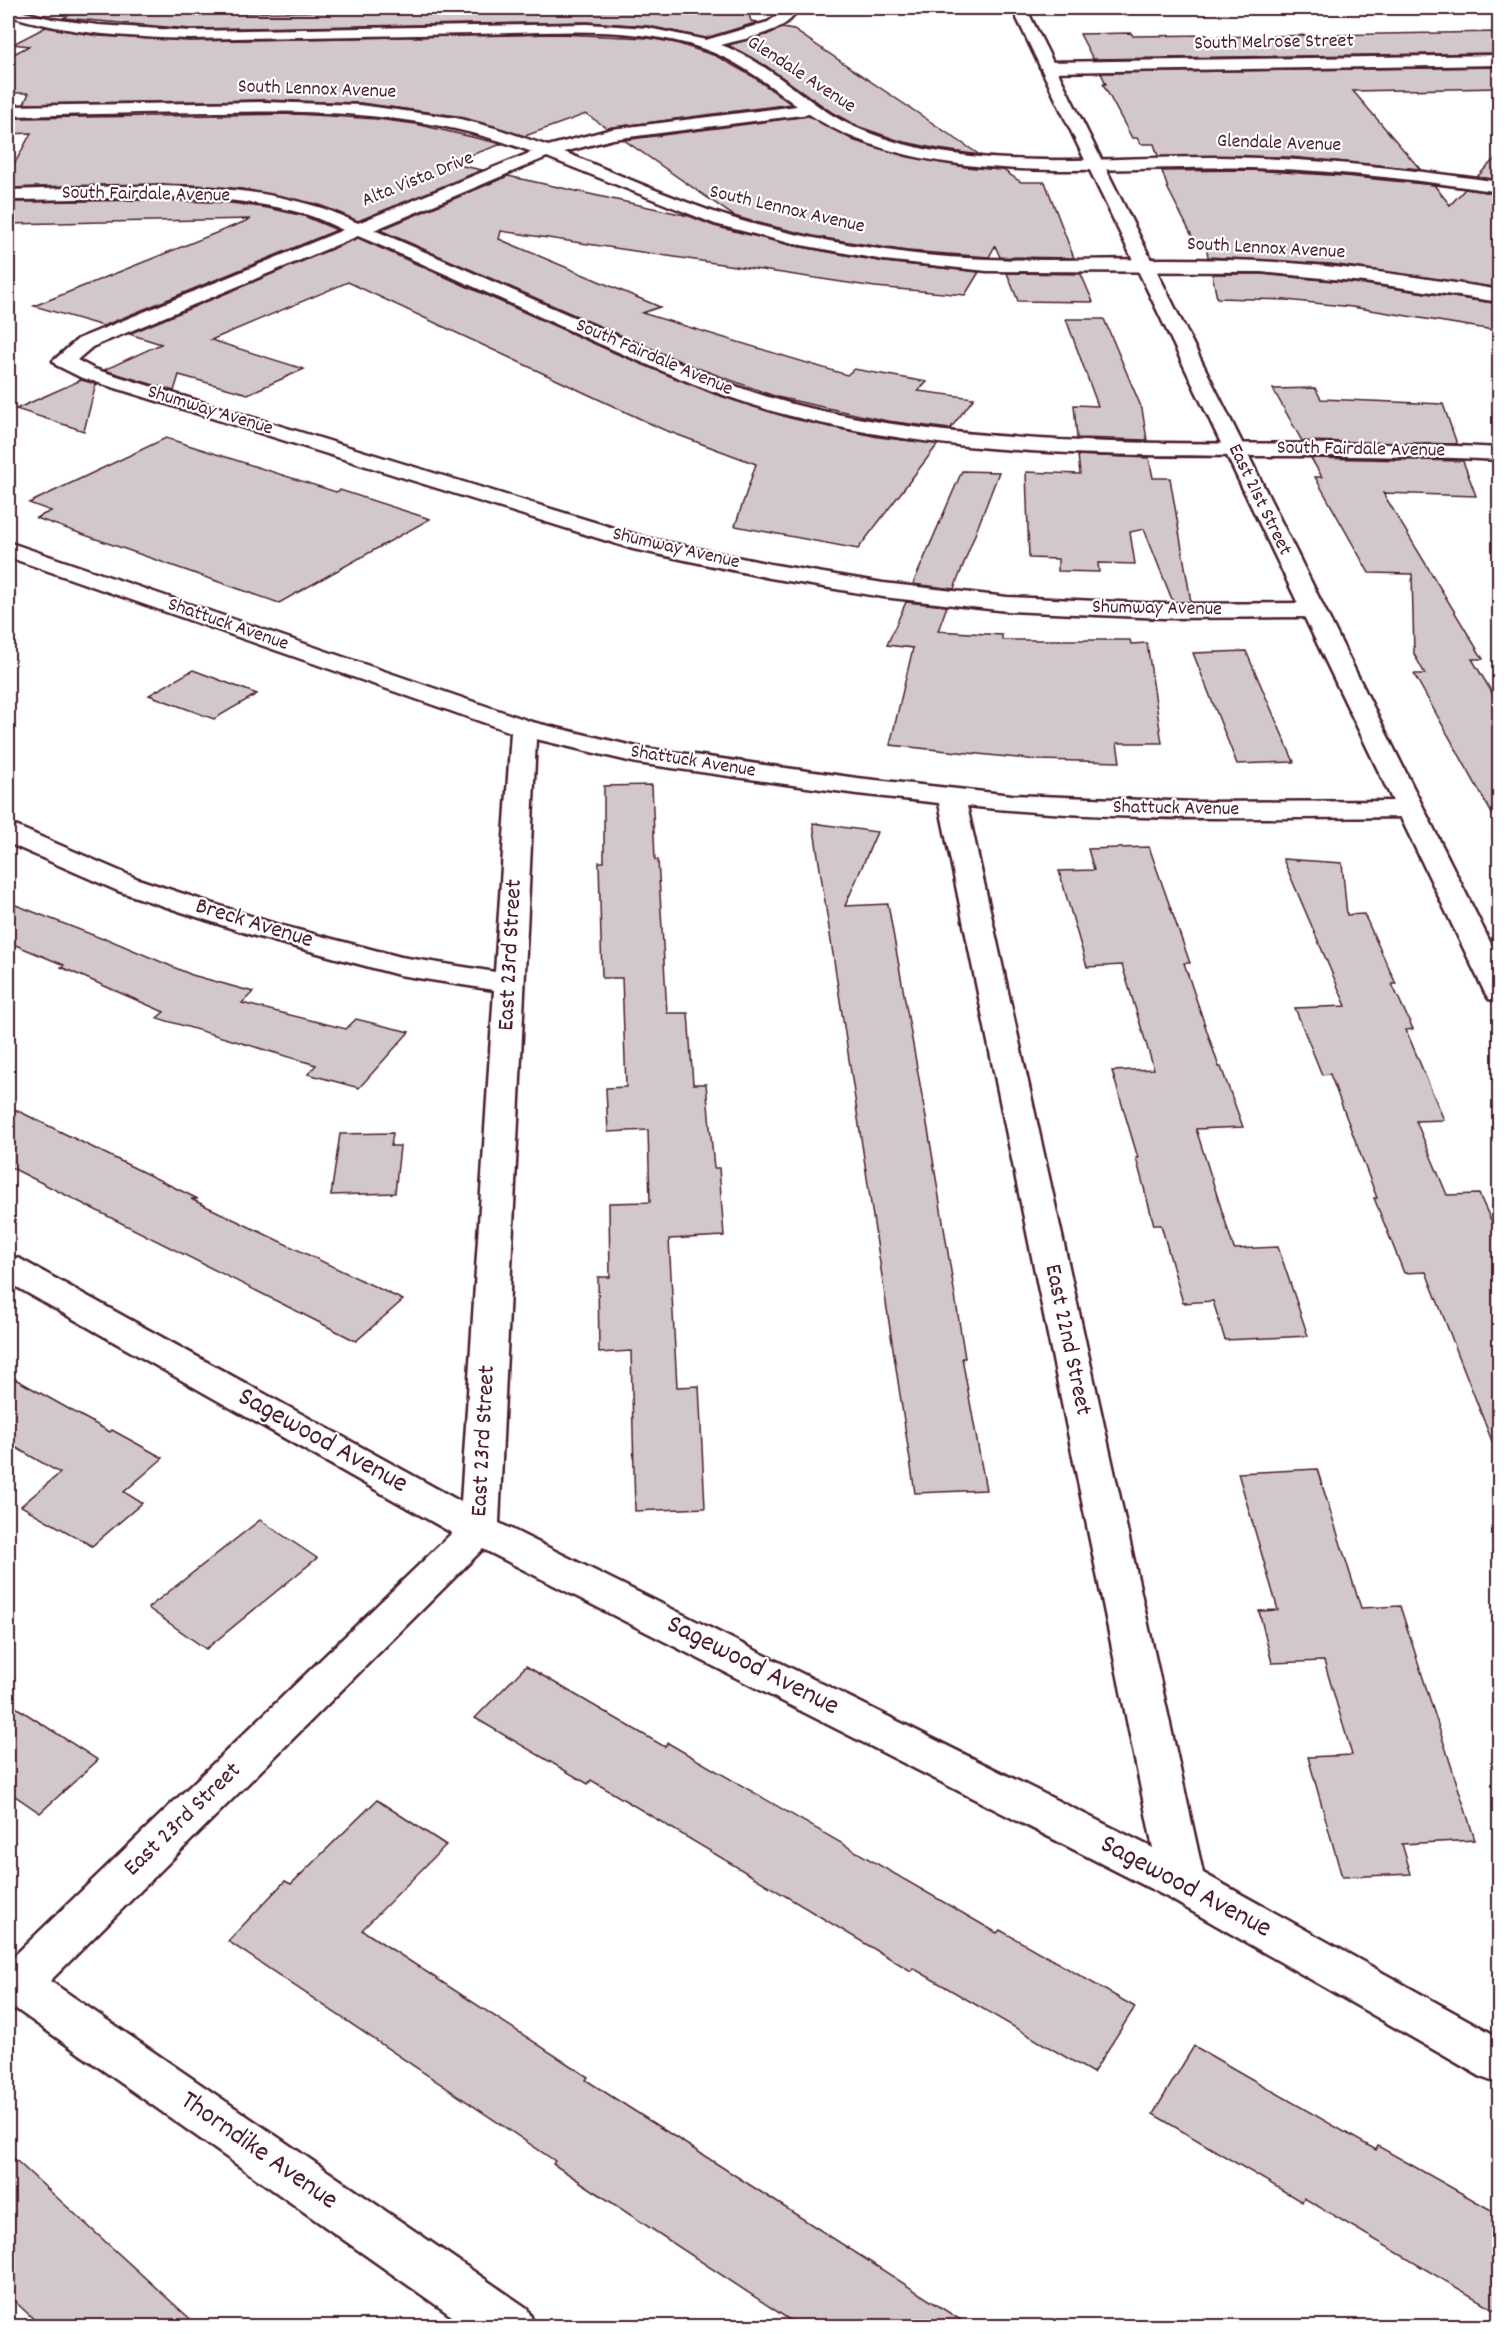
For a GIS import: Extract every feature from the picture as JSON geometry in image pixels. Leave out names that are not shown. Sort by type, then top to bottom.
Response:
[{"type":"street","points":[[706,45],[772,25],[788,15],[790,8]]},
{"type":"street","name":"East 21st Street","points":[[1019,8],[1500,993]]},
{"type":"street","name":"Glendale Avenue","points":[[8,11],[69,27],[190,35],[588,29],[644,33],[706,45],[724,51],[752,66],[812,109],[852,132],[929,154],[1012,164],[1299,164],[1429,176],[1500,187]]},
{"type":"street","name":"South Melrose Street","points":[[1048,67],[1500,60]]},
{"type":"street","name":"South Lennox Avenue","points":[[8,111],[274,106],[349,108],[456,123],[485,130],[722,220],[810,241],[911,258],[962,263],[1065,267],[1222,265],[1282,268],[1387,277],[1500,296]]},
{"type":"street","name":"Alta Vista Drive","points":[[63,361],[85,343],[545,152],[612,134],[812,109]]},
{"type":"street","name":"South Fairdale Avenue","points":[[8,195],[174,192],[231,195],[280,202],[311,210],[708,384],[796,411],[880,428],[994,442],[1114,450],[1338,448],[1500,454]]},
{"type":"street","name":"Shumway Avenue","points":[[63,361],[87,373],[641,544],[770,571],[883,590],[1007,604],[1163,611],[1313,610]]},
{"type":"street","name":"Shattuck Avenue","points":[[8,549],[524,728],[637,755],[1012,803],[1127,809],[1327,811],[1409,808]]},
{"type":"street","name":"East 23rd Street","points":[[10,1985],[479,1530],[524,728]]},
{"type":"street","name":"East 22nd Street","points":[[951,797],[1183,1884]]},
{"type":"street","name":"Breck Avenue","points":[[8,833],[128,885],[265,930],[399,966],[509,983]]},
{"type":"street","name":"Sagewood Avenue","points":[[8,1267],[479,1530],[1183,1884],[1500,2063]]},
{"type":"street","name":"Thorndike Avenue","points":[[10,1985],[509,2326]]},
{"type":"building","points":[[83,8],[239,8],[240,13],[500,8],[747,8],[751,21],[758,22],[706,38],[648,26],[587,22],[190,29],[63,18]]},
{"type":"building","points":[[46,27],[98,36],[190,41],[560,34],[648,38],[676,43],[716,56],[752,76],[791,104],[607,128],[586,114],[525,136],[457,116],[360,103],[263,100],[24,104],[29,93],[8,93],[8,57],[29,46],[13,44]]},
{"type":"building","points":[[782,28],[794,30],[980,155],[900,141],[857,126],[833,113],[766,66],[728,45],[766,35]]},
{"type":"building","points":[[1500,32],[1500,53],[1093,59],[1080,34],[1131,33],[1133,36],[1207,35],[1209,37]]},
{"type":"building","points":[[1500,67],[1500,88],[1353,91],[1420,169],[1290,157],[1158,156],[1154,144],[1141,144],[1137,138],[1132,138],[1103,84],[1106,84],[1101,73]]},
{"type":"building","points":[[297,114],[416,124],[502,144],[449,163],[482,170],[358,221],[316,204],[241,189],[163,184],[8,188],[8,176],[31,133],[9,134],[17,118]]},
{"type":"building","points":[[809,116],[855,141],[908,157],[965,167],[1003,170],[1021,182],[1045,182],[1074,258],[1000,257],[995,246],[989,257],[907,251],[817,237],[751,221],[734,216],[624,140]]},
{"type":"building","points":[[1500,153],[1500,180],[1477,177]]},
{"type":"building","points":[[1250,170],[1434,185],[1450,205],[1465,189],[1500,194],[1500,288],[1331,264],[1208,257],[1206,244],[1196,244],[1168,189],[1162,171]]},
{"type":"building","points":[[508,176],[689,216],[714,226],[790,245],[884,262],[979,272],[965,295],[875,287],[501,231],[499,239],[660,307],[642,313],[847,375],[854,369],[927,382],[918,391],[974,398],[950,429],[887,421],[777,397],[684,363],[380,230]]},
{"type":"building","points":[[157,200],[231,203],[268,208],[304,216],[337,230],[103,326],[34,306],[251,219],[8,224],[8,202]]},
{"type":"building","points":[[358,238],[615,353],[714,394],[790,418],[878,437],[938,444],[858,549],[735,526],[756,464],[662,429],[348,282],[211,340],[304,369],[248,394],[179,375],[174,391],[104,370],[161,344],[129,334]]},
{"type":"building","points":[[1007,273],[1081,274],[1093,302],[1018,301]]},
{"type":"building","points":[[1212,274],[1261,274],[1364,284],[1500,304],[1500,331],[1352,307],[1286,300],[1217,298]]},
{"type":"building","points":[[1066,319],[1104,319],[1142,409],[1147,440],[1077,438],[1074,405],[1098,406]]},
{"type":"building","points":[[81,380],[96,384],[84,431],[16,409]]},
{"type":"building","points":[[1315,388],[1321,399],[1443,404],[1457,444],[1302,441],[1273,389]]},
{"type":"building","points":[[166,438],[430,519],[279,603],[36,518],[51,511],[29,503]]},
{"type":"building","points":[[1078,455],[1149,458],[1153,478],[1170,478],[1191,602],[1173,602],[1144,529],[1130,532],[1135,564],[1098,563],[1099,572],[1058,571],[1058,559],[1029,558],[1026,472],[1080,474]]},
{"type":"building","points":[[1311,458],[1463,461],[1476,496],[1383,493],[1483,659],[1472,659],[1500,706],[1500,828],[1414,674],[1425,674],[1414,654],[1412,574],[1369,573],[1315,477],[1322,477]]},
{"type":"building","points":[[962,471],[999,472],[954,589],[913,584]]},
{"type":"building","points":[[906,602],[947,606],[938,631],[1002,635],[1002,640],[1130,640],[1131,644],[1147,643],[1162,743],[1117,743],[1120,762],[1038,760],[890,745],[913,648],[887,645]]},
{"type":"building","points":[[1246,651],[1294,762],[1237,764],[1193,653]]},
{"type":"building","points":[[193,670],[257,694],[214,719],[149,695]]},
{"type":"building","points":[[652,785],[655,860],[658,860],[667,1013],[688,1013],[693,1084],[706,1084],[714,1168],[719,1168],[724,1236],[669,1239],[677,1387],[699,1386],[705,1508],[635,1511],[631,1351],[599,1353],[598,1277],[610,1277],[609,1203],[650,1202],[648,1130],[608,1132],[606,1088],[626,1087],[622,978],[602,978],[599,862],[604,862],[604,786]]},
{"type":"building","points":[[813,823],[877,832],[845,906],[888,904],[929,1135],[965,1358],[962,1358],[986,1490],[915,1493]]},
{"type":"building","points":[[1149,847],[1190,963],[1184,963],[1219,1067],[1221,1067],[1243,1127],[1196,1129],[1234,1249],[1278,1247],[1308,1336],[1225,1340],[1213,1301],[1183,1303],[1161,1225],[1154,1225],[1136,1158],[1138,1158],[1112,1071],[1154,1069],[1122,965],[1087,967],[1059,871],[1094,870],[1088,849]]},
{"type":"building","points":[[1283,859],[1342,863],[1347,915],[1364,914],[1396,984],[1392,984],[1413,1029],[1406,1030],[1444,1120],[1416,1121],[1447,1195],[1479,1194],[1500,1240],[1500,1454],[1497,1454],[1426,1272],[1404,1273],[1374,1198],[1377,1198],[1330,1074],[1322,1075],[1295,1008],[1346,1006]]},
{"type":"building","points":[[8,902],[105,938],[192,975],[253,992],[242,1003],[346,1029],[356,1019],[409,1032],[359,1088],[308,1074],[316,1065],[157,1018],[164,1012],[61,967],[64,965],[8,942]]},
{"type":"building","points":[[8,1106],[198,1199],[191,1199],[403,1300],[356,1341],[8,1166]]},
{"type":"building","points":[[393,1133],[391,1146],[400,1146],[395,1193],[331,1195],[340,1134]]},
{"type":"building","points":[[8,1375],[110,1432],[112,1430],[163,1458],[124,1492],[142,1503],[92,1546],[21,1506],[60,1473],[8,1443]]},
{"type":"building","points":[[1317,1469],[1361,1608],[1400,1606],[1475,1840],[1402,1844],[1411,1874],[1342,1877],[1308,1757],[1352,1755],[1324,1661],[1272,1663],[1259,1611],[1278,1610],[1238,1473]]},
{"type":"building","points":[[260,1520],[317,1558],[206,1649],[148,1608]]},
{"type":"building","points":[[526,1666],[665,1747],[668,1743],[997,1933],[1000,1930],[1135,2007],[1093,2073],[913,1968],[911,1971],[591,1780],[588,1784],[475,1718]]},
{"type":"building","points":[[8,1702],[98,1760],[40,1813],[8,1791]]},
{"type":"building","points":[[377,1800],[446,1845],[362,1930],[588,2077],[586,2080],[970,2326],[799,2326],[553,2164],[555,2161],[228,1941],[285,1881],[291,1884]]},
{"type":"building","points":[[1194,2046],[1376,2150],[1378,2146],[1500,2215],[1500,2313],[1304,2198],[1302,2202],[1153,2114]]},
{"type":"building","points":[[8,2153],[198,2326],[41,2326],[8,2295]]}]
